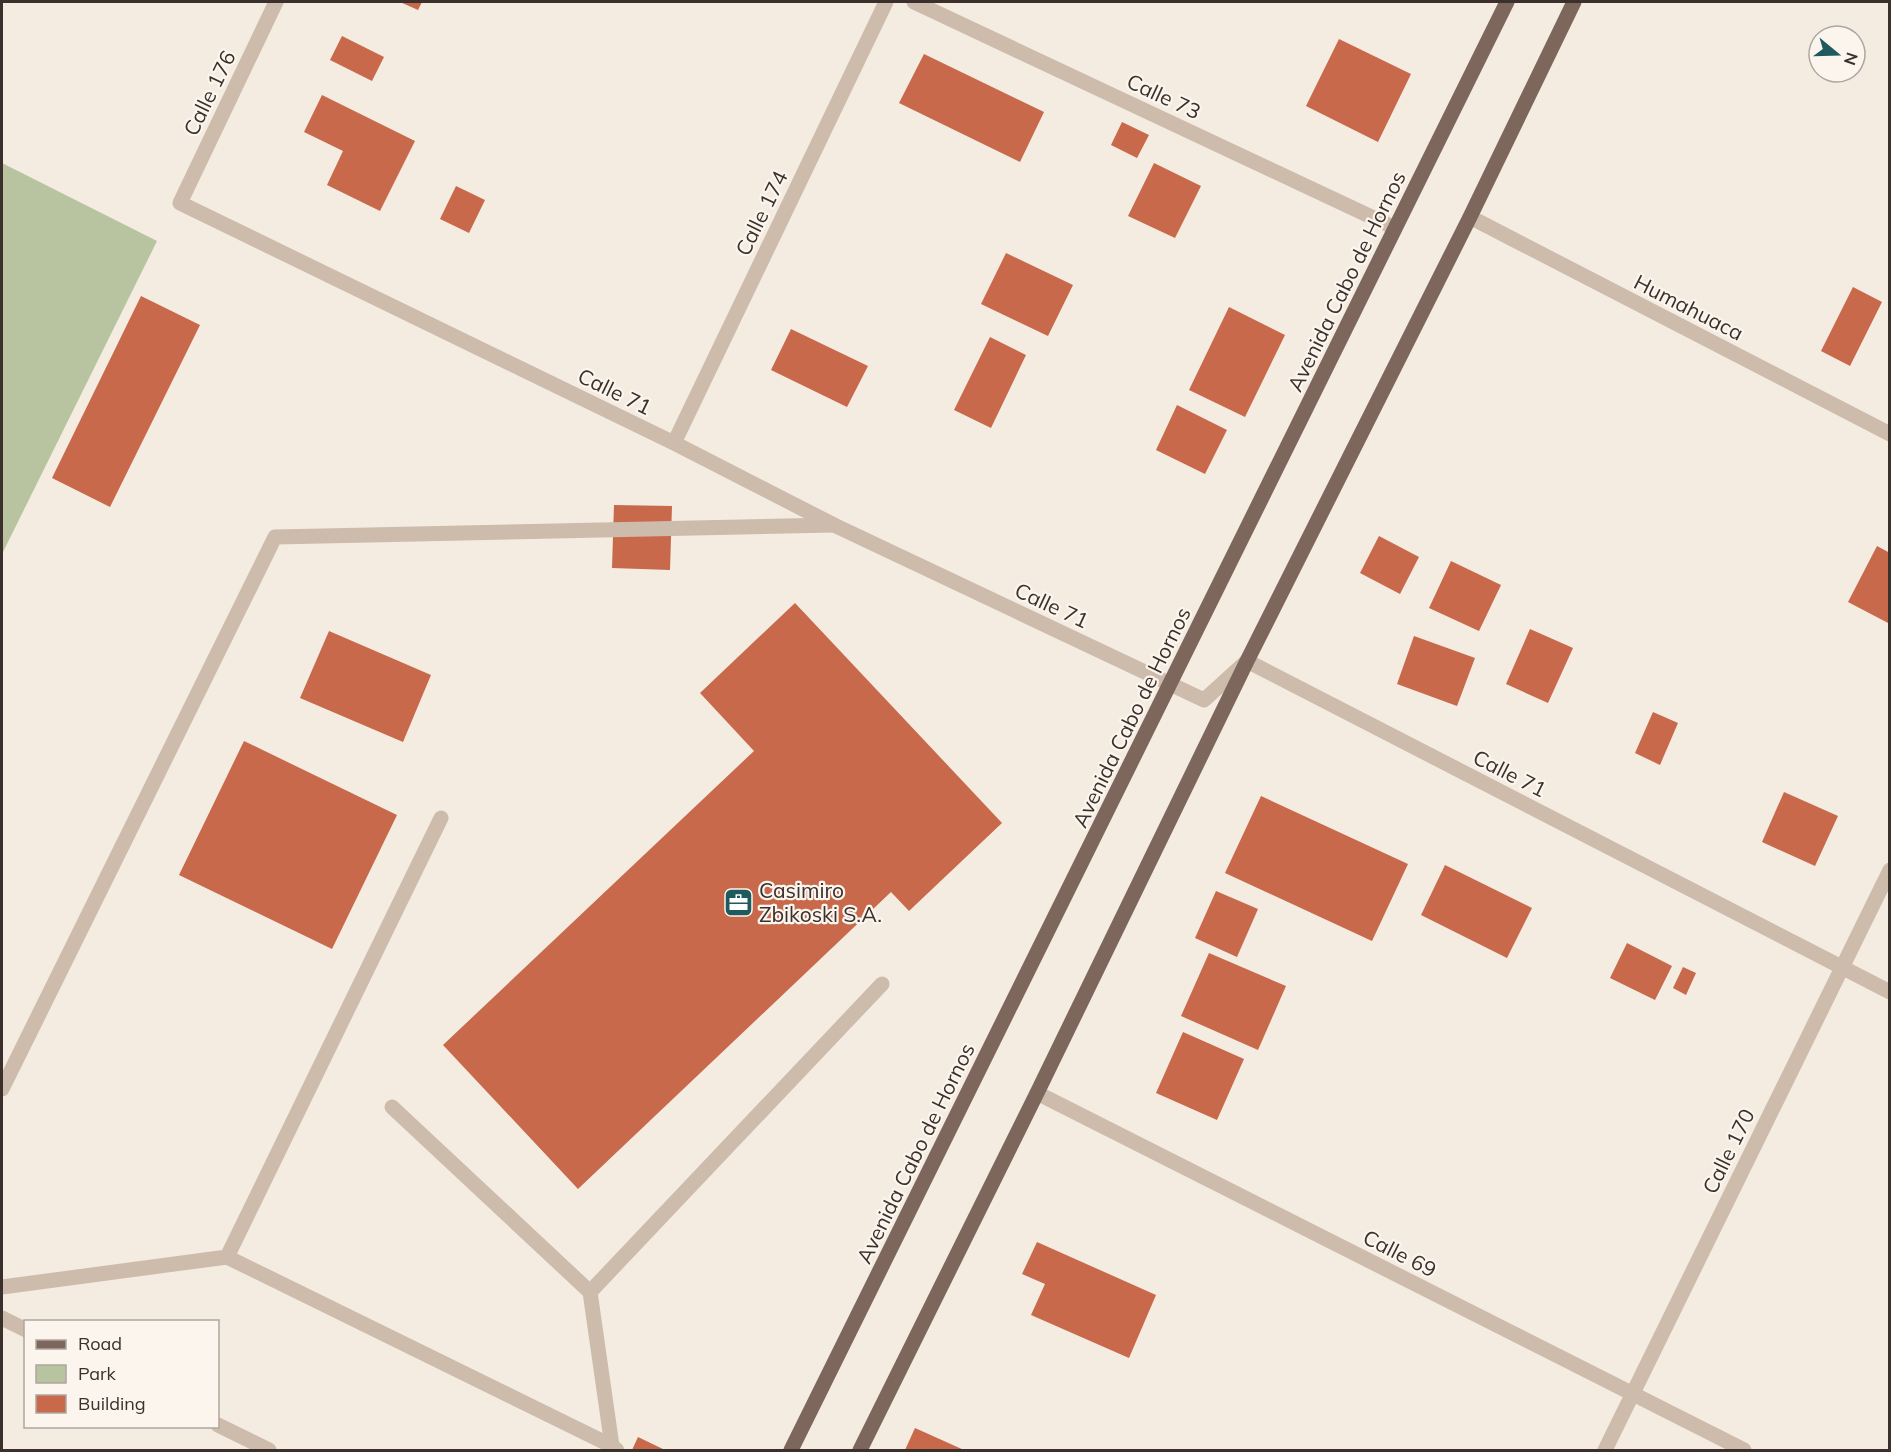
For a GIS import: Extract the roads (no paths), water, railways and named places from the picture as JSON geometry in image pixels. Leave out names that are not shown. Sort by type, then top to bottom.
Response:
[{"type":"main road","name":"Avenida Cabo de Hornos","points":[[791,1450],[1507,2]]},
{"type":"main road","points":[[860,1450],[1247,661],[1470,217],[1574,2]]},
{"type":"street","name":"Calle 176","points":[[180,203],[276,2]]},
{"type":"street","name":"Calle 174","points":[[674,443],[886,2]]},
{"type":"street","name":"Calle 73","points":[[914,2],[1395,228]]},
{"type":"street","name":"Calle 71","points":[[180,203],[674,443],[834,525],[1204,700],[1247,661],[1890,992]]},
{"type":"street","name":"Humahuaca","points":[[1470,217],[1890,434]]},
{"type":"street","points":[[2,1089],[275,537],[834,525]]},
{"type":"street","points":[[227,1257],[441,818]]},
{"type":"street","name":"Calle 170","points":[[1605,1450],[1890,870]]},
{"type":"street","points":[[590,1292],[882,984]]},
{"type":"street","name":"Calle 69","points":[[1037,1093],[1744,1450]]},
{"type":"street","points":[[392,1107],[590,1292],[613,1449]]},
{"type":"street","points":[[2,1287],[227,1257],[613,1449]]},
{"type":"street","points":[[2,1318],[24,1328]]},
{"type":"street","points":[[219,1425],[269,1450]]},
{"type":"place","name":"Casimiro Zbikoski S.A.","points":[[738,902]]}]
